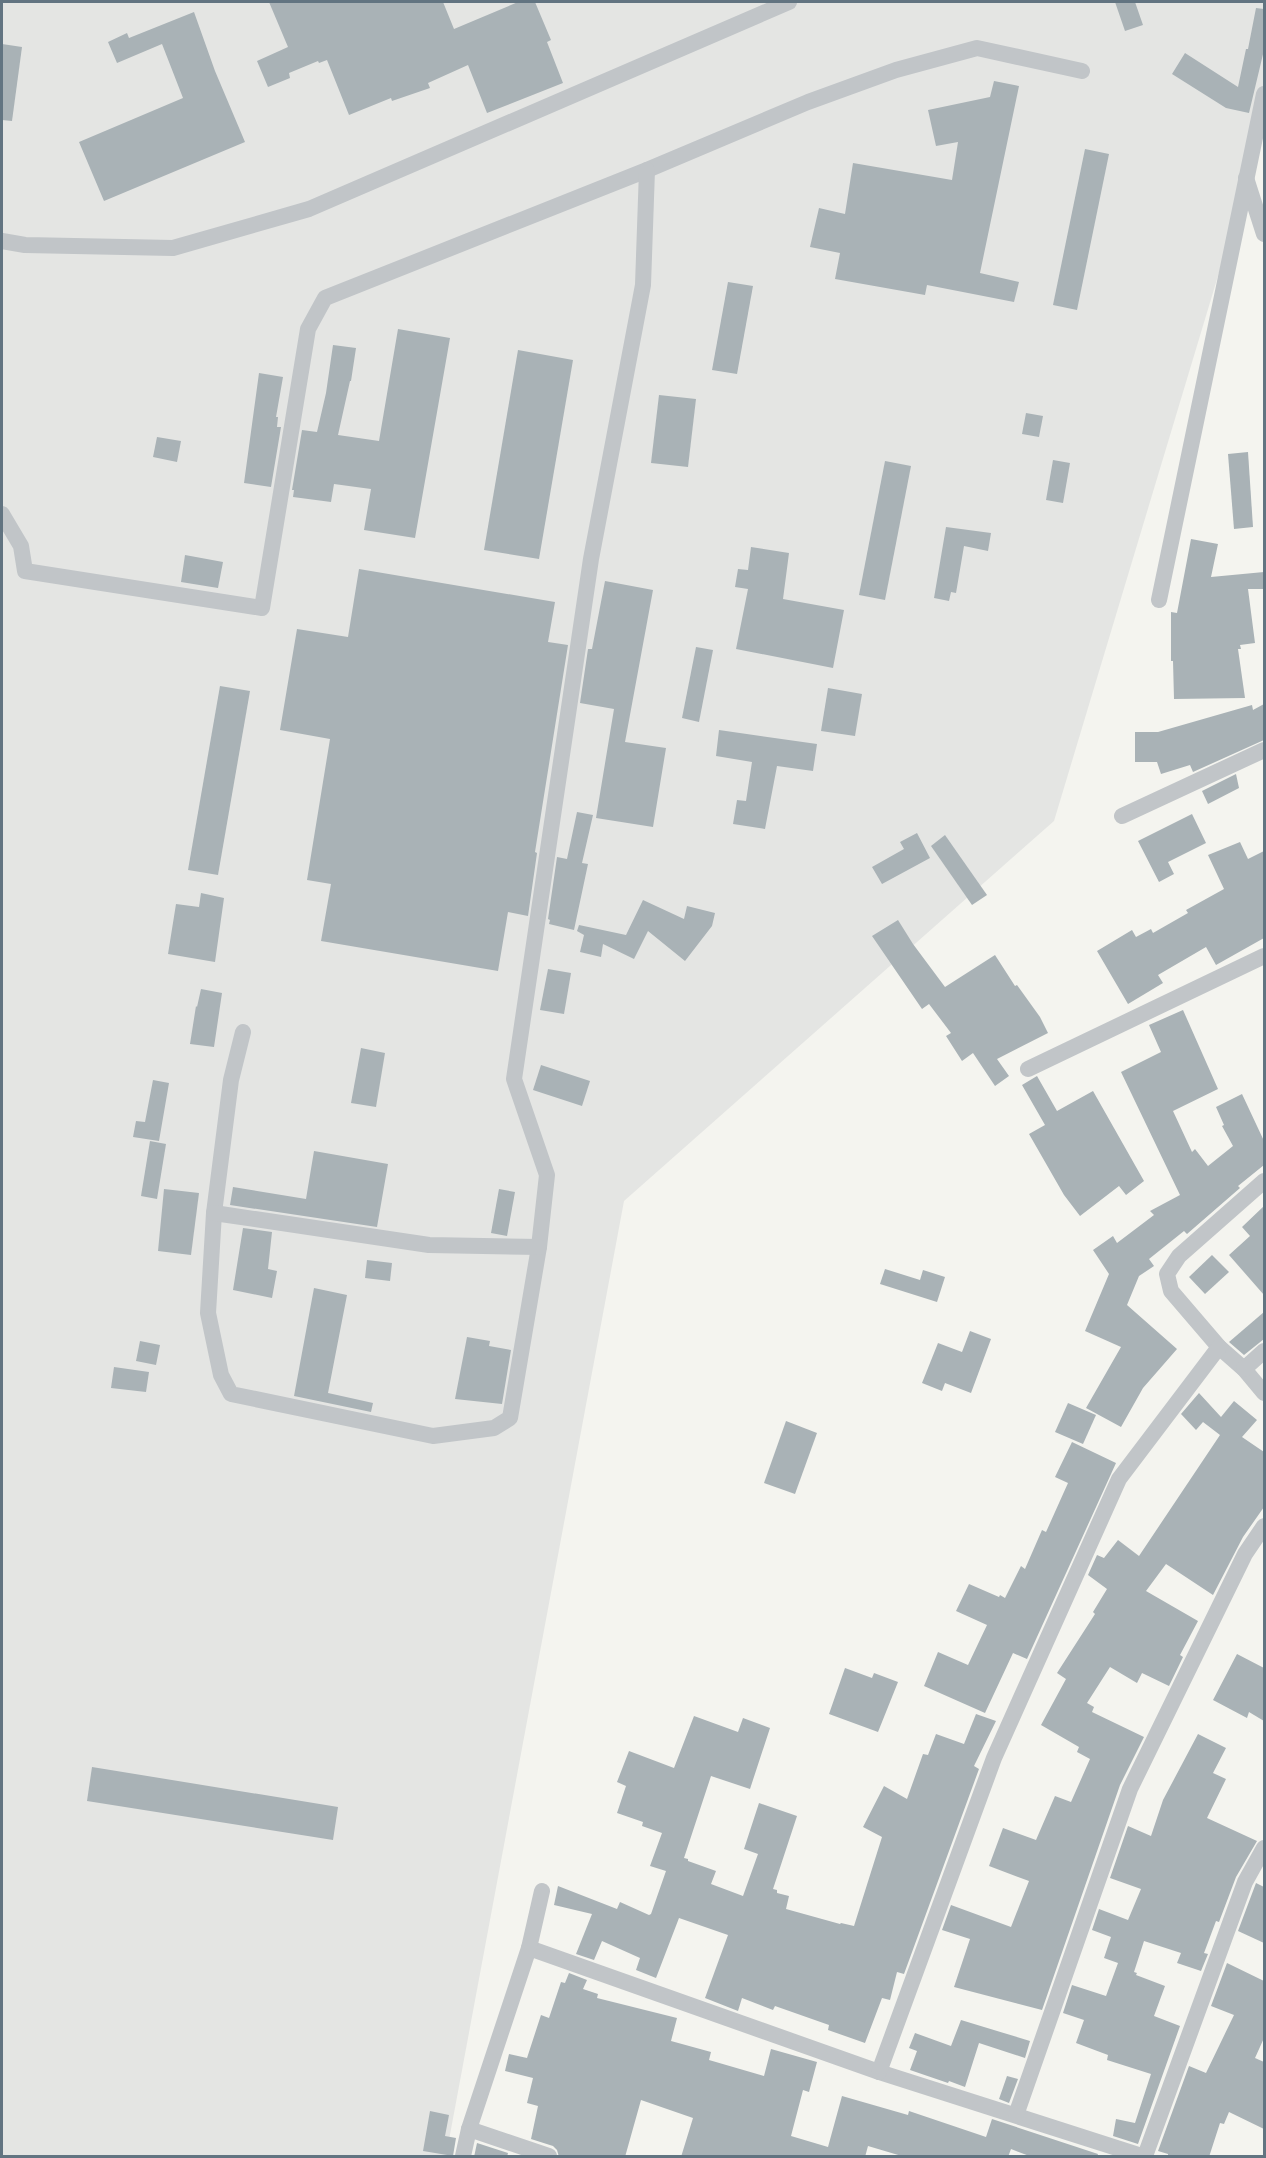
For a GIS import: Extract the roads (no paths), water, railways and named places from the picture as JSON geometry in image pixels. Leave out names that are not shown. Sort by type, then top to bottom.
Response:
[{"type":"street","points":[[2,241],[25,245],[173,248],[309,209],[762,7],[789,2]]},
{"type":"street","points":[[2,514],[21,546],[25,571],[262,608],[308,328],[325,298],[647,170],[819,98],[896,70],[977,48],[1083,70]]},
{"type":"street","points":[[1159,600],[1264,94]]},
{"type":"street","points":[[243,1032],[231,1080],[214,1213],[208,1313],[221,1375],[231,1394],[433,1436],[494,1428],[510,1418],[539,1246],[547,1175],[514,1079],[591,559],[644,285],[647,170]]},
{"type":"street","points":[[1245,178],[1264,234]]},
{"type":"street","points":[[1122,816],[1264,750]]},
{"type":"street","points":[[1028,1069],[1264,956]]},
{"type":"street","points":[[1264,1181],[1179,1256],[1167,1274],[1171,1292],[1219,1347],[1244,1369],[1264,1393]]},
{"type":"street","points":[[214,1213],[429,1245],[539,1246]]},
{"type":"street","points":[[879,2072],[994,1758],[1119,1479],[1219,1347]]},
{"type":"street","points":[[1244,1369],[1264,1351]]},
{"type":"street","points":[[1016,2115],[1130,1789],[1245,1554],[1264,1526]]},
{"type":"street","points":[[529,1948],[879,2072],[1143,2157],[1245,1882],[1264,1848]]},
{"type":"street","points":[[463,2157],[469,2129],[529,1948],[542,1891]]},
{"type":"street","points":[[469,2129],[549,2157]]}]
